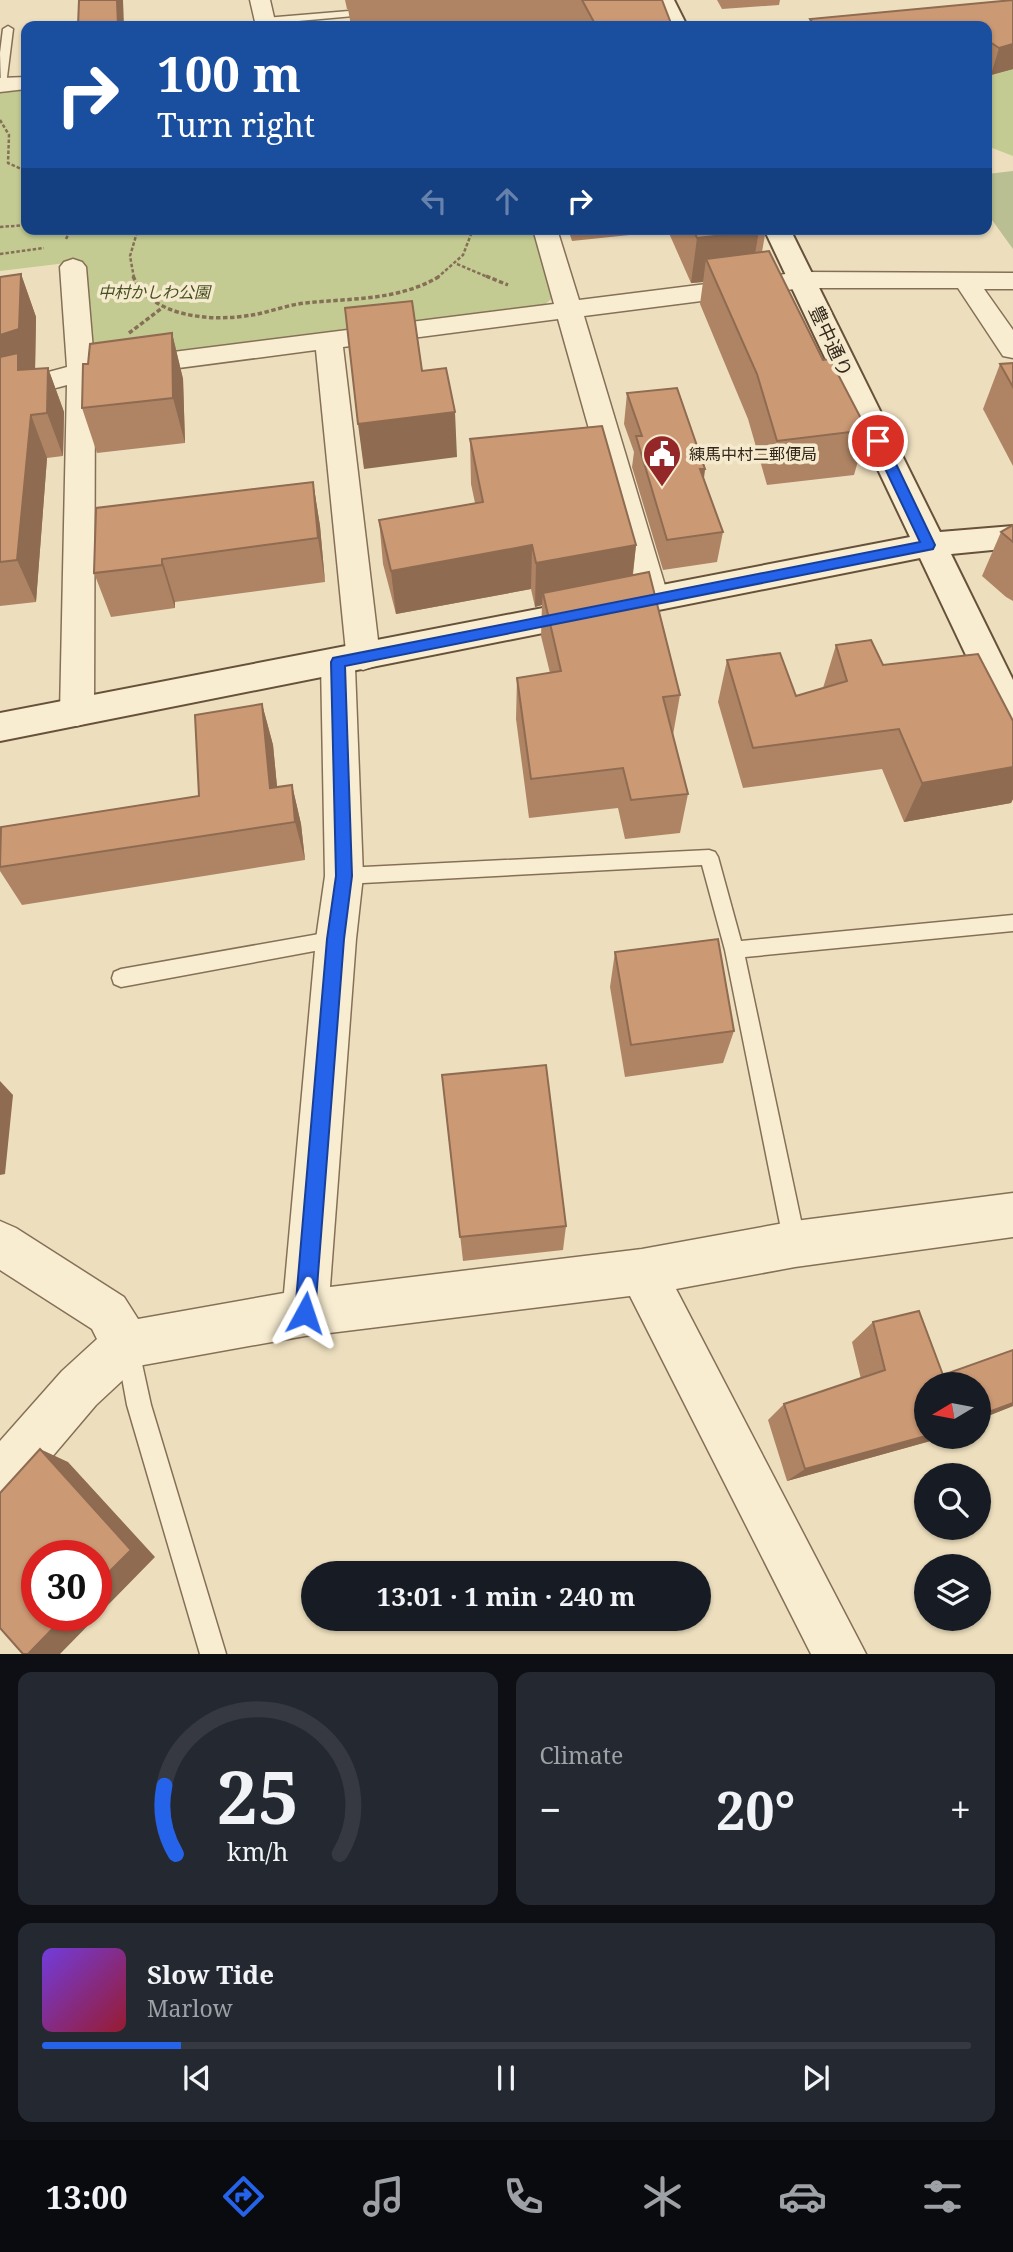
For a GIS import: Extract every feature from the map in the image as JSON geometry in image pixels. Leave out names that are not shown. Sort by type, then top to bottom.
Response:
[{"type":"street","points":[[260,0],[265,21]]},
{"type":"street","points":[[663,0],[674,21]]},
{"type":"street","points":[[1,85],[21,83]]},
{"type":"street","points":[[547,235],[653,599]]},
{"type":"street","name":"豊中通り","points":[[780,235],[1013,717]]},
{"type":"street","points":[[74,267],[80,372],[77,713]]},
{"type":"street","points":[[0,394],[80,372],[802,280],[1013,281]]},
{"type":"street","points":[[967,282],[1013,350]]},
{"type":"street","points":[[305,1313],[336,939],[344,876],[351,659],[328,341]]},
{"type":"street","points":[[0,727],[928,545],[1013,537]]},
{"type":"street","points":[[0,1479],[79,1388],[127,1343],[305,1313],[642,1272],[795,1244],[1013,1215]]},
{"type":"street","points":[[0,1244],[108,1313],[127,1343]]},
{"type":"street","points":[[642,1272],[840,1654]]},
{"type":"lane","points":[[285,21],[385,11]]},
{"type":"lane","points":[[1,85],[8,29]]},
{"type":"lane","points":[[344,876],[709,857],[734,950],[795,1244]]},
{"type":"lane","points":[[734,950],[1013,923]]},
{"type":"lane","points":[[121,978],[336,939]]},
{"type":"lane","points":[[127,1343],[139,1405],[213,1654]]},
{"type":"path","points":[[0,120],[9,135],[8,163],[21,169]]},
{"type":"path","points":[[0,227],[21,225]]},
{"type":"path","points":[[136,235],[130,258],[136,285],[162,308],[202,316],[246,316],[296,303],[379,296],[426,284],[457,264],[471,245],[472,235]]},
{"type":"path","points":[[457,264],[513,287]]},
{"type":"path","points":[[340,298],[342,310]]},
{"type":"path","points":[[126,336],[162,308]]},
{"type":"green space","points":[[992,54],[1013,64],[1013,156],[992,148]]},
{"type":"green space","name":"中村かしわ公園","points":[[21,89],[21,235],[536,235],[554,297],[544,305],[107,362],[94,358],[83,261],[0,271],[0,91]]},
{"type":"green space","points":[[1013,171],[1013,249],[992,220],[992,173]]},
{"type":"building","points":[[79,0],[117,0],[118,21],[78,21]]},
{"type":"building","points":[[582,0],[662,0],[670,21],[593,21]]},
{"type":"building","points":[[1013,0],[1013,44],[999,48],[992,43],[992,21],[810,19]]},
{"type":"building","points":[[696,235],[724,235],[697,238]]},
{"type":"building","points":[[769,251],[823,360],[830,359],[867,430],[777,441],[757,374],[706,259]]},
{"type":"building","points":[[21,274],[19,329],[0,335],[0,277]]},
{"type":"building","points":[[412,301],[422,371],[446,368],[455,412],[358,424],[345,308]]},
{"type":"building","points":[[172,333],[173,398],[82,408],[83,364],[88,364],[90,344]]},
{"type":"building","points":[[18,353],[18,370],[48,368],[47,413],[31,415],[17,560],[0,562],[0,357]]},
{"type":"building","points":[[1013,363],[1013,387],[1000,364]]},
{"type":"building","points":[[677,388],[705,469],[700,469],[723,532],[667,540],[636,436],[642,436],[627,393]]},
{"type":"building","points":[[602,426],[636,545],[536,563],[532,545],[391,571],[379,520],[483,502],[470,439]]},
{"type":"building","points":[[313,482],[318,538],[162,559],[162,565],[94,573],[96,508]]},
{"type":"building","points":[[1013,525],[1013,542],[1001,532]]},
{"type":"building","points":[[649,572],[680,695],[663,697],[688,794],[631,800],[623,768],[531,779],[517,678],[561,671],[543,593]]},
{"type":"building","points":[[871,640],[883,665],[978,654],[1013,721],[1013,767],[922,783],[899,729],[753,748],[727,660],[780,653],[796,696],[847,681],[836,645]]},
{"type":"building","points":[[262,704],[270,788],[292,785],[295,822],[0,867],[1,827],[199,796],[195,715]]},
{"type":"building","points":[[718,939],[734,1031],[631,1045],[615,952]]},
{"type":"building","points":[[546,1065],[566,1226],[460,1237],[442,1075]]},
{"type":"building","points":[[919,1311],[942,1372],[914,1372],[914,1439],[805,1469],[784,1404],[885,1370],[873,1322]]},
{"type":"building","points":[[1013,1350],[1013,1403],[991,1411],[991,1372],[951,1372]]},
{"type":"building","points":[[40,1449],[131,1550],[112,1569],[112,1540],[21,1540],[21,1631],[50,1631],[28,1654],[23,1654],[0,1628],[0,1493]]},
{"type":"place","name":"練馬中村二郵便局","points":[[662,488]]},
{"type":"route","points":[[305,1313],[336,939],[344,876],[338,662],[928,545],[878,441]]}]
